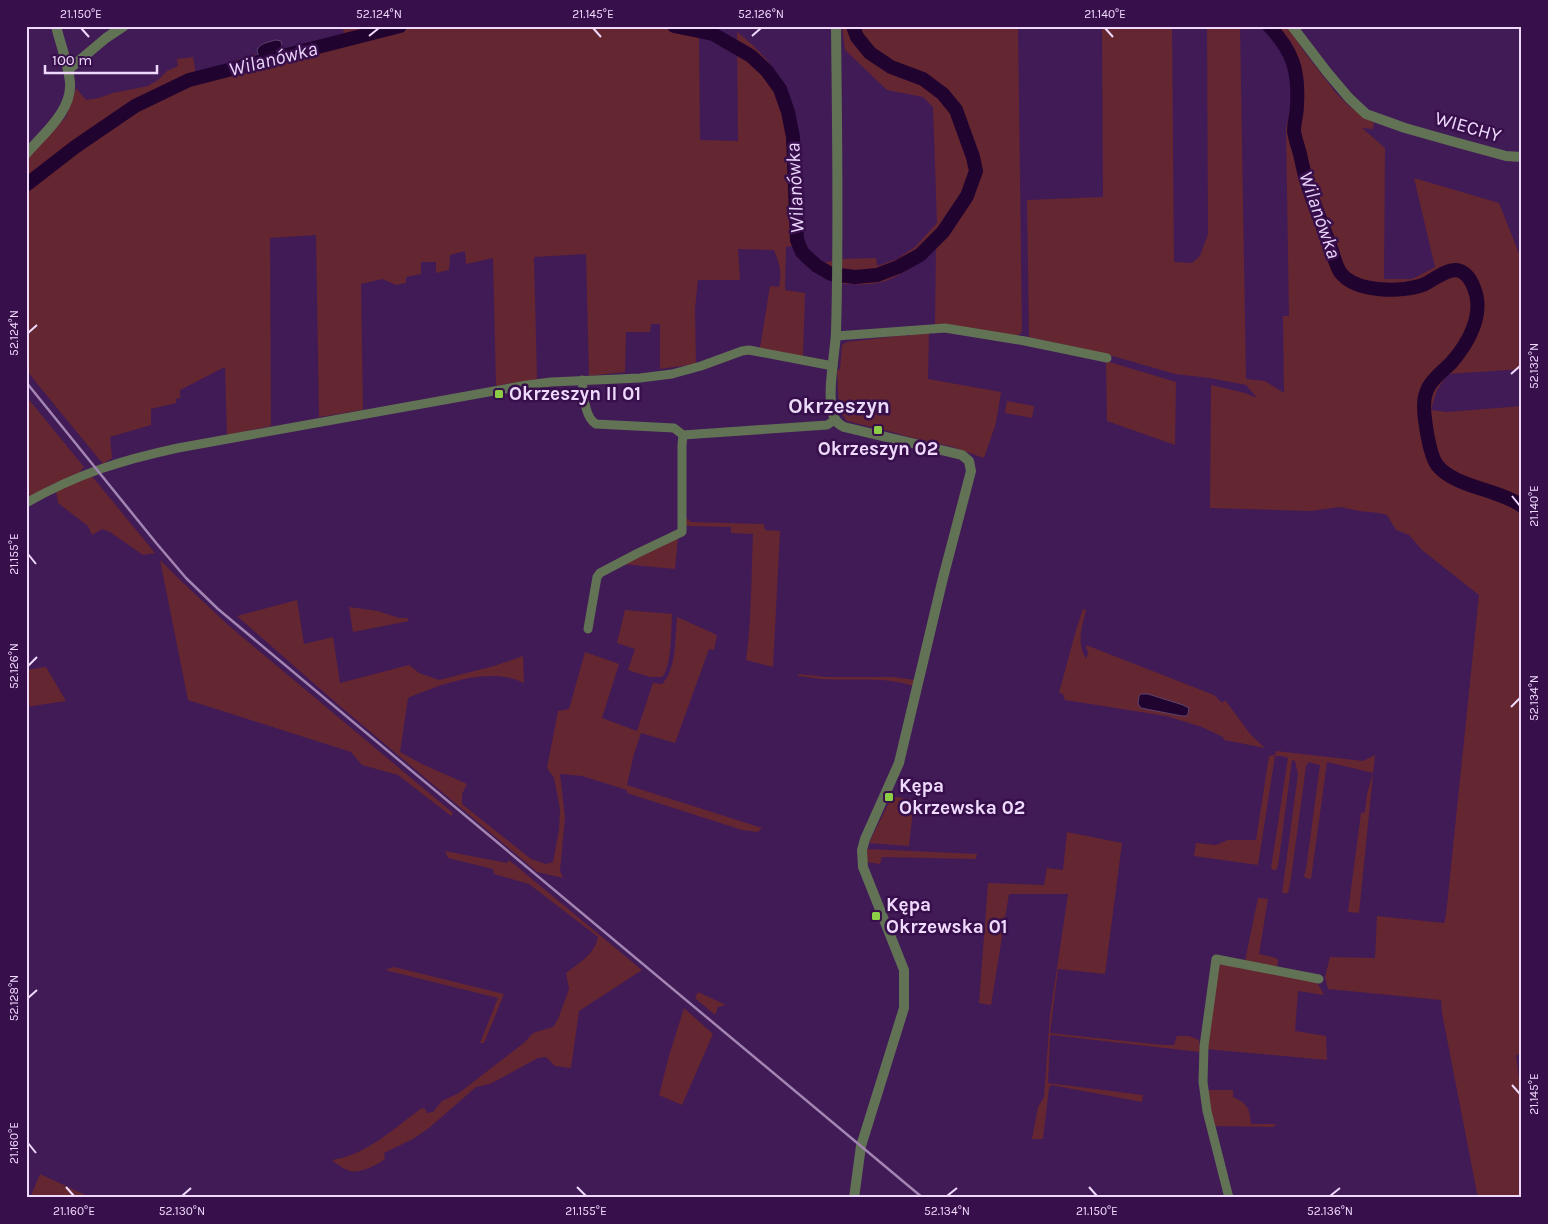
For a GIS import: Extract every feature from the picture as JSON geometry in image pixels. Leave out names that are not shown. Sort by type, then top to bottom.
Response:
[{"type":"street","points":[[26,154],[56,120],[64,108],[70,90],[68,70],[56,26]]},
{"type":"street","points":[[68,70],[106,38],[124,26]]},
{"type":"street","points":[[836,26],[837,274],[836,336],[831,400],[836,420],[844,427],[958,454],[967,459],[971,468],[899,763],[865,839],[862,850],[863,867],[866,876],[904,970],[904,1008],[860,1146],[854,1198]]},
{"type":"street","name":"WIECHY","points":[[1292,26],[1326,72],[1366,114],[1405,128],[1506,156],[1522,157]]},
{"type":"street","points":[[836,336],[945,328],[1025,341],[1107,358]]},
{"type":"street","points":[[26,503],[53,488],[96,469],[137,457],[494,390],[551,382],[640,378],[672,374],[749,350],[833,366]]},
{"type":"street","points":[[582,380],[588,416],[594,423],[602,425],[674,428],[683,435],[827,425],[836,420]]},
{"type":"street","points":[[588,629],[597,577],[600,573],[682,532],[683,435]]},
{"type":"street","points":[[1229,1198],[1207,1110],[1203,1082],[1204,1046],[1216,959],[1319,979]]},
{"type":"shaded area","points":[[343,26],[698,26],[700,140],[738,141],[737,32],[755,47],[770,64],[786,93],[794,125],[802,235],[806,247],[813,256],[822,263],[832,261],[832,280],[811,266],[802,256],[796,245],[786,247],[785,290],[805,293],[803,357],[760,348],[770,286],[779,287],[779,264],[774,250],[738,249],[740,280],[698,280],[695,309],[696,364],[660,369],[660,324],[651,324],[650,332],[626,332],[625,372],[589,376],[586,254],[534,257],[537,379],[496,386],[493,258],[466,264],[465,251],[450,255],[449,270],[436,273],[436,262],[421,262],[421,274],[406,277],[406,283],[396,285],[382,279],[361,284],[363,410],[319,417],[316,235],[270,238],[271,426],[227,435],[225,367],[180,390],[180,398],[176,399],[176,403],[151,409],[151,425],[110,437],[112,458],[103,464],[26,370],[26,159],[66,117],[76,88],[86,100],[99,98],[113,93],[148,86],[167,71],[178,66],[177,59],[193,57],[196,75],[255,54],[257,60],[344,36]]},
{"type":"shaded area","points":[[842,26],[1018,26],[1022,331],[1020,334],[1014,336],[935,324],[936,246],[906,271],[889,280],[870,284],[843,284],[841,259],[876,258],[877,266],[897,259],[915,247],[937,223],[933,107],[923,97],[887,90],[845,50]]},
{"type":"shaded area","points":[[1102,26],[1172,26],[1174,262],[1192,263],[1200,256],[1208,234],[1207,26],[1240,26],[1246,379],[1265,381],[1284,393],[1283,316],[1289,316],[1286,128],[1291,106],[1292,85],[1291,75],[1284,55],[1263,26],[1288,26],[1303,50],[1336,93],[1350,107],[1374,123],[1373,129],[1362,128],[1385,148],[1384,279],[1412,279],[1435,267],[1414,178],[1499,203],[1522,261],[1522,369],[1448,374],[1437,390],[1431,410],[1447,412],[1522,406],[1522,1054],[1516,1055],[1522,1101],[1522,1198],[1478,1198],[1441,1000],[1328,989],[1325,977],[1330,957],[1375,958],[1377,916],[1444,923],[1479,595],[1422,550],[1409,535],[1396,530],[1387,515],[1341,507],[1310,511],[1210,508],[1211,385],[1245,393],[1257,398],[1246,385],[1175,374],[1106,354],[1029,337],[1027,200],[1103,197]]},
{"type":"shaded area","points":[[276,40],[281,41],[283,49],[259,56],[257,52],[259,47]]},
{"type":"shaded area","points":[[929,332],[928,379],[1001,392],[996,423],[984,458],[953,447],[847,421],[839,410],[837,370],[840,369],[842,345],[847,342],[906,335],[908,337],[910,333]]},
{"type":"shaded area","points":[[1106,361],[1176,382],[1175,445],[1107,421]]},
{"type":"shaded area","points":[[26,396],[84,467],[78,474],[53,484],[30,497],[26,488]]},
{"type":"shaded area","points":[[1007,401],[1034,406],[1032,418],[1005,413]]},
{"type":"shaded area","points":[[91,475],[155,553],[143,555],[110,532],[102,529],[92,535],[88,526],[58,503],[56,491]]},
{"type":"shaded area","points":[[686,518],[691,522],[764,524],[765,530],[780,531],[773,667],[746,660],[753,534],[731,533],[731,527],[686,526]]},
{"type":"shaded area","points":[[678,537],[675,569],[622,564]]},
{"type":"shaded area","points":[[160,560],[228,625],[453,813],[451,816],[398,775],[362,765],[351,752],[188,700]]},
{"type":"shaded area","points":[[297,600],[304,644],[333,637],[340,683],[409,665],[419,673],[439,680],[494,666],[523,656],[524,683],[511,678],[481,677],[436,687],[408,698],[400,752],[467,784],[462,794],[462,804],[531,859],[546,864],[553,862],[559,830],[560,809],[554,778],[547,768],[558,711],[569,709],[585,652],[619,664],[602,718],[637,731],[653,683],[662,684],[670,670],[673,661],[677,617],[717,635],[714,650],[709,649],[675,743],[641,733],[627,785],[762,828],[758,832],[742,830],[627,793],[627,790],[582,776],[560,774],[565,817],[560,871],[563,878],[537,872],[341,707],[237,616]]},
{"type":"shaded area","points":[[349,607],[378,611],[399,618],[407,618],[409,621],[353,632]]},
{"type":"shaded area","points":[[1083,609],[1086,610],[1082,628],[1081,647],[1086,659],[1088,653],[1086,645],[1214,695],[1222,703],[1225,700],[1251,735],[1265,748],[1224,740],[1223,737],[1202,727],[1166,716],[1065,700],[1063,694],[1059,693]]},
{"type":"shaded area","points":[[625,610],[672,614],[668,665],[662,677],[650,677],[628,670],[635,649],[617,643]]},
{"type":"shaded area","points":[[46,667],[66,701],[26,707],[26,670]]},
{"type":"shaded area","points":[[799,674],[826,677],[893,677],[915,680],[913,686],[891,681],[822,679],[798,676]]},
{"type":"shaded area","points":[[1141,694],[1148,694],[1183,705],[1189,708],[1188,714],[1182,716],[1141,708],[1138,704]]},
{"type":"shaded area","points":[[1276,751],[1363,761],[1375,755],[1359,913],[1348,912],[1361,813],[1365,812],[1367,794],[1373,773],[1327,762],[1311,879],[1304,876],[1320,765],[1309,762],[1306,766],[1288,893],[1282,893],[1298,774],[1295,761],[1292,760],[1278,866],[1276,870],[1271,868],[1288,758],[1275,756],[1258,865],[1194,856],[1196,843],[1216,845],[1228,840],[1256,840],[1269,756],[1275,755]]},
{"type":"shaded area","points":[[892,796],[914,800],[909,846],[869,843]]},
{"type":"shaded area","points":[[1067,832],[1122,843],[1105,974],[1058,969],[1050,1033],[1163,1045],[1174,1045],[1177,1036],[1189,1036],[1199,1040],[1200,1052],[1051,1035],[1048,1083],[1143,1095],[1142,1102],[1051,1085],[1049,1088],[1043,1139],[1032,1139],[1038,1107],[1044,1097],[1050,1015],[1068,894],[1009,894],[991,1005],[979,1003],[988,883],[1044,885],[1047,868],[1063,870]]},
{"type":"shaded area","points":[[868,849],[977,854],[976,859],[882,857],[880,864],[867,862],[866,852]]},
{"type":"shaded area","points":[[445,851],[507,863],[509,860],[642,970],[579,1011],[571,1068],[555,1066],[546,1057],[538,1058],[490,1084],[476,1087],[429,1128],[413,1139],[384,1153],[385,1159],[382,1161],[363,1170],[350,1171],[332,1160],[357,1153],[368,1147],[422,1108],[427,1113],[433,1112],[442,1101],[459,1093],[525,1042],[533,1033],[553,1027],[558,1019],[569,989],[566,973],[586,958],[594,948],[598,937],[529,884],[494,874],[493,869],[448,858]]},
{"type":"shaded area","points":[[1258,898],[1268,899],[1259,954],[1276,958],[1278,960],[1277,968],[1245,961]]},
{"type":"shaded area","points":[[1218,962],[1317,982],[1324,995],[1298,991],[1295,1031],[1326,1036],[1327,1060],[1206,1049]]},
{"type":"shaded area","points":[[394,967],[504,994],[484,1043],[480,1043],[498,998],[385,970]]},
{"type":"shaded area","points":[[698,992],[726,1005],[718,1007],[715,1015],[695,998]]},
{"type":"shaded area","points":[[684,1008],[713,1034],[682,1105],[659,1095]]},
{"type":"shaded area","points":[[1205,1090],[1233,1090],[1233,1097],[1247,1107],[1251,1124],[1277,1124],[1273,1127],[1214,1126]]},
{"type":"shaded area","points":[[40,1174],[92,1198],[30,1198]]},
{"type":"waterway","name":"Wilanówka","points":[[26,185],[75,147],[135,106],[189,80],[400,26]]},
{"type":"waterway","name":"Wilanówka","points":[[674,26],[713,34],[751,56],[767,71],[780,89],[788,112],[793,137],[797,240],[802,252],[817,266],[831,274],[855,277],[877,275],[898,267],[920,255],[943,232],[967,196],[976,171],[973,157],[956,110],[943,94],[923,79],[891,67],[870,53],[857,37],[853,26]]},
{"type":"waterway","name":"Wilanówka","points":[[1269,26],[1284,44],[1293,62],[1297,82],[1295,137],[1309,190],[1340,272],[1347,279],[1357,284],[1393,290],[1425,284],[1452,270],[1460,271],[1468,276],[1477,298],[1476,318],[1469,338],[1451,363],[1433,381],[1426,393],[1424,410],[1429,445],[1437,465],[1454,478],[1512,500],[1522,506]]},
{"type":"railway","points":[[26,382],[157,544],[186,578],[218,609],[923,1198]]},
{"type":"place","name":"Okrzeszyn II 01","points":[[499,394]]},
{"type":"place","name":"Okrzeszyn 02","points":[[878,430]]},
{"type":"place","name":"Kępa Okrzewska 02","points":[[889,797]]},
{"type":"place","name":"Kępa Okrzewska 01","points":[[876,916]]},
{"type":"district","name":"Okrzeszyn","points":[[839,406]]}]
